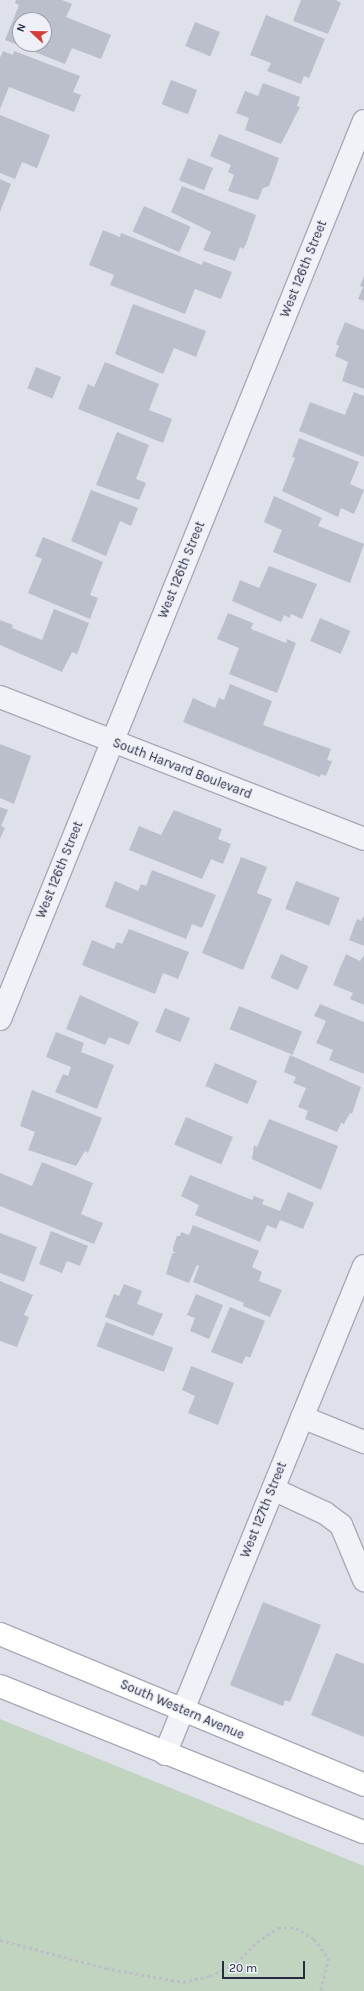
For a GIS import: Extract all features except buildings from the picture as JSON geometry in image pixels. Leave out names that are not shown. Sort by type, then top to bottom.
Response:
[{"type":"main road","name":"South Western Avenue","points":[[0,1634],[364,1785]]},
{"type":"main road","points":[[0,1686],[165,1754],[364,1832]]},
{"type":"street","name":"West 126th Street","points":[[0,1019],[364,121]]},
{"type":"street","name":"South Harvard Boulevard","points":[[0,697],[112,743],[364,839]]},
{"type":"street","name":"West 127th Street","points":[[165,1754],[364,1266]]},
{"type":"street","points":[[302,1417],[364,1442]]},
{"type":"street","points":[[273,1490],[325,1513],[341,1525],[364,1580]]},
{"type":"path","points":[[0,1940],[99,1966],[183,1982],[210,1976],[236,1963],[257,1942],[278,1928],[296,1928],[314,1939],[329,1958],[321,1991]]},
{"type":"green space","points":[[0,1719],[364,1866],[364,1991],[0,1991]]}]
